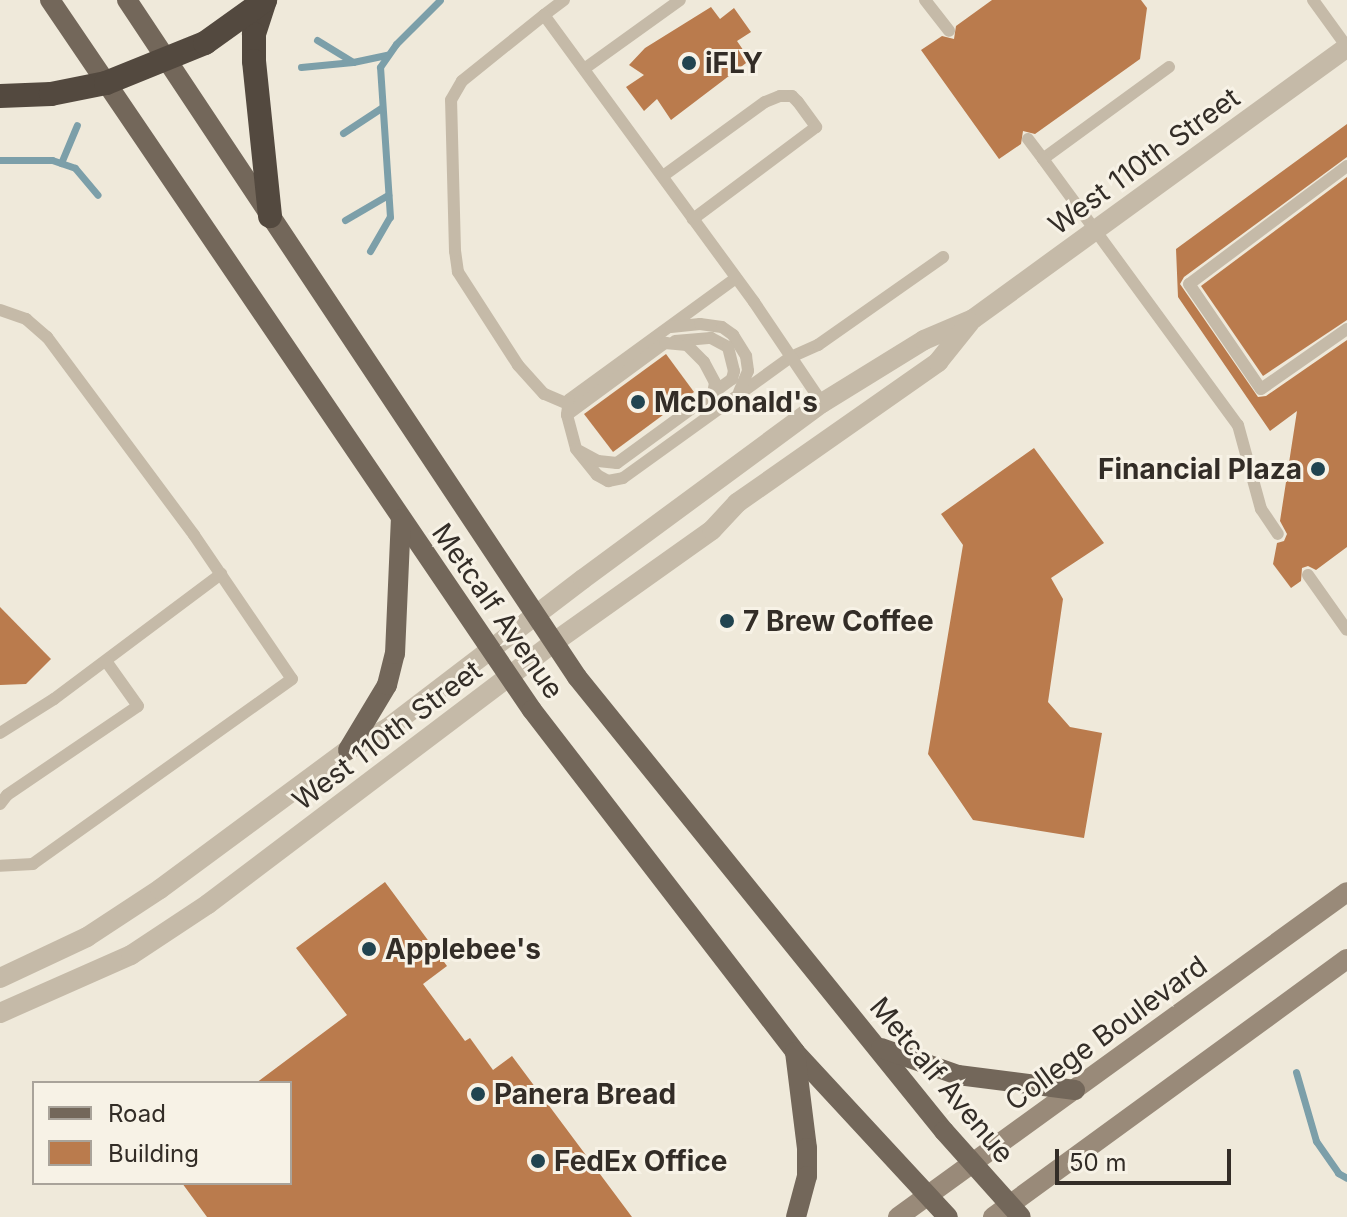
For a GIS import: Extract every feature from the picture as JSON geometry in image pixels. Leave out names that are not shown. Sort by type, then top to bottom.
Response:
[{"type":"highway","points":[[0,96],[51,94],[106,83],[167,61],[205,43],[265,0]]},
{"type":"highway","points":[[265,0],[254,34],[254,61],[270,216]]},
{"type":"main road","name":"Metcalf Avenue","points":[[50,0],[510,677],[795,1052],[948,1217]]},
{"type":"main road","name":"Metcalf Avenue","points":[[127,0],[553,643],[638,754],[974,1164],[1008,1213]]},
{"type":"main road","points":[[348,750],[387,685],[395,654],[399,626],[401,519]]},
{"type":"main road","name":"College Boulevard","points":[[898,1217],[1347,892]]},
{"type":"main road","points":[[1008,1213],[1347,959]]},
{"type":"main road","points":[[881,1048],[958,1075],[1075,1090]]},
{"type":"main road","points":[[795,1052],[807,1148],[807,1176],[796,1217]]},
{"type":"street","name":"West 110th Street","points":[[0,978],[87,937],[205,857],[348,750],[388,728],[822,403],[924,340],[973,319],[1347,47]]},
{"type":"street","name":"West 110th Street","points":[[0,1013],[131,955],[208,904],[553,643],[712,530],[737,503],[938,362],[973,319]]},
{"type":"lane","points":[[564,0],[462,81],[451,100],[458,272],[518,365],[544,394],[568,410]]},
{"type":"lane","points":[[584,69],[680,0]]},
{"type":"lane","points":[[925,0],[949,31]]},
{"type":"lane","points":[[1313,0],[1347,47]]},
{"type":"lane","points":[[544,15],[663,176],[822,403]]},
{"type":"lane","points":[[1043,159],[1169,67]]},
{"type":"lane","points":[[663,176],[765,102],[780,96],[792,96],[816,127],[693,219]]},
{"type":"lane","points":[[1028,139],[1238,425],[1261,509],[1278,534]]},
{"type":"lane","points":[[1347,166],[1189,284],[1261,389],[1347,329]]},
{"type":"lane","points":[[736,278],[579,389],[568,410],[576,449],[597,475],[608,481],[623,478],[791,357],[818,345],[943,257]]},
{"type":"lane","points":[[0,310],[26,319],[47,337],[221,574],[292,679],[33,864],[0,866]]},
{"type":"lane","points":[[665,329],[700,324],[722,327],[733,335],[746,356],[748,371],[747,381],[734,398]]},
{"type":"lane","points":[[568,410],[660,345],[696,337],[711,338],[728,347],[734,371],[732,379],[617,463],[598,461],[576,449]]},
{"type":"lane","points":[[673,342],[687,345],[704,362],[715,383],[713,393]]},
{"type":"lane","points":[[0,733],[106,661],[221,574]]},
{"type":"lane","points":[[1308,575],[1347,630]]},
{"type":"lane","points":[[0,804],[7,795],[138,706],[106,661]]},
{"type":"building","points":[[992,0],[1141,0],[1147,8],[1140,59],[1035,134],[1023,131],[1021,144],[999,159],[921,50],[942,36],[954,39],[956,26]]},
{"type":"building","name":"iFLY","points":[[711,7],[720,19],[734,8],[751,32],[737,41],[750,60],[671,120],[657,99],[644,111],[626,87],[644,75],[629,65],[645,48]]},
{"type":"building","points":[[1347,124],[1347,157],[1184,277],[1180,284],[1258,397],[1266,396],[1347,340],[1347,547],[1316,570],[1308,566],[1302,568],[1301,581],[1291,588],[1273,564],[1277,543],[1284,541],[1287,534],[1280,521],[1297,411],[1270,431],[1178,297],[1176,249]]},
{"type":"building","points":[[1347,177],[1347,320],[1263,376],[1201,286]]},
{"type":"building","name":"McDonald's","points":[[666,354],[694,392],[613,452],[584,414]]},
{"type":"building","points":[[1034,448],[1104,543],[1051,578],[1063,599],[1048,702],[1070,727],[1102,733],[1084,838],[973,820],[928,754],[963,545],[941,514]]},
{"type":"building","points":[[0,607],[51,659],[26,684],[0,685]]},
{"type":"building","points":[[385,882],[447,966],[423,984],[465,1041],[470,1038],[493,1070],[512,1056],[632,1217],[207,1217],[183,1185],[292,1185],[292,1081],[259,1081],[347,1015],[296,948]]},
{"type":"waterway","points":[[370,251],[390,217],[380,67],[396,44],[440,0]]},
{"type":"waterway","points":[[317,40],[353,62],[387,55]]},
{"type":"waterway","points":[[301,67],[353,62]]},
{"type":"waterway","points":[[343,133],[381,108]]},
{"type":"waterway","points":[[61,163],[77,125]]},
{"type":"waterway","points":[[0,160],[52,160],[75,168],[98,195]]},
{"type":"waterway","points":[[345,220],[388,195]]},
{"type":"waterway","points":[[1296,1072],[1316,1141],[1338,1173],[1347,1178]]},
{"type":"place","name":"iFLY","points":[[689,63]]},
{"type":"place","name":"McDonald's","points":[[638,402]]},
{"type":"place","name":"Financial Plaza","points":[[1318,469]]},
{"type":"place","name":"7 Brew Coffee","points":[[727,621]]},
{"type":"place","name":"Applebee's","points":[[369,949]]},
{"type":"place","name":"Panera Bread","points":[[478,1094]]},
{"type":"place","name":"FedEx Office","points":[[538,1161]]}]
